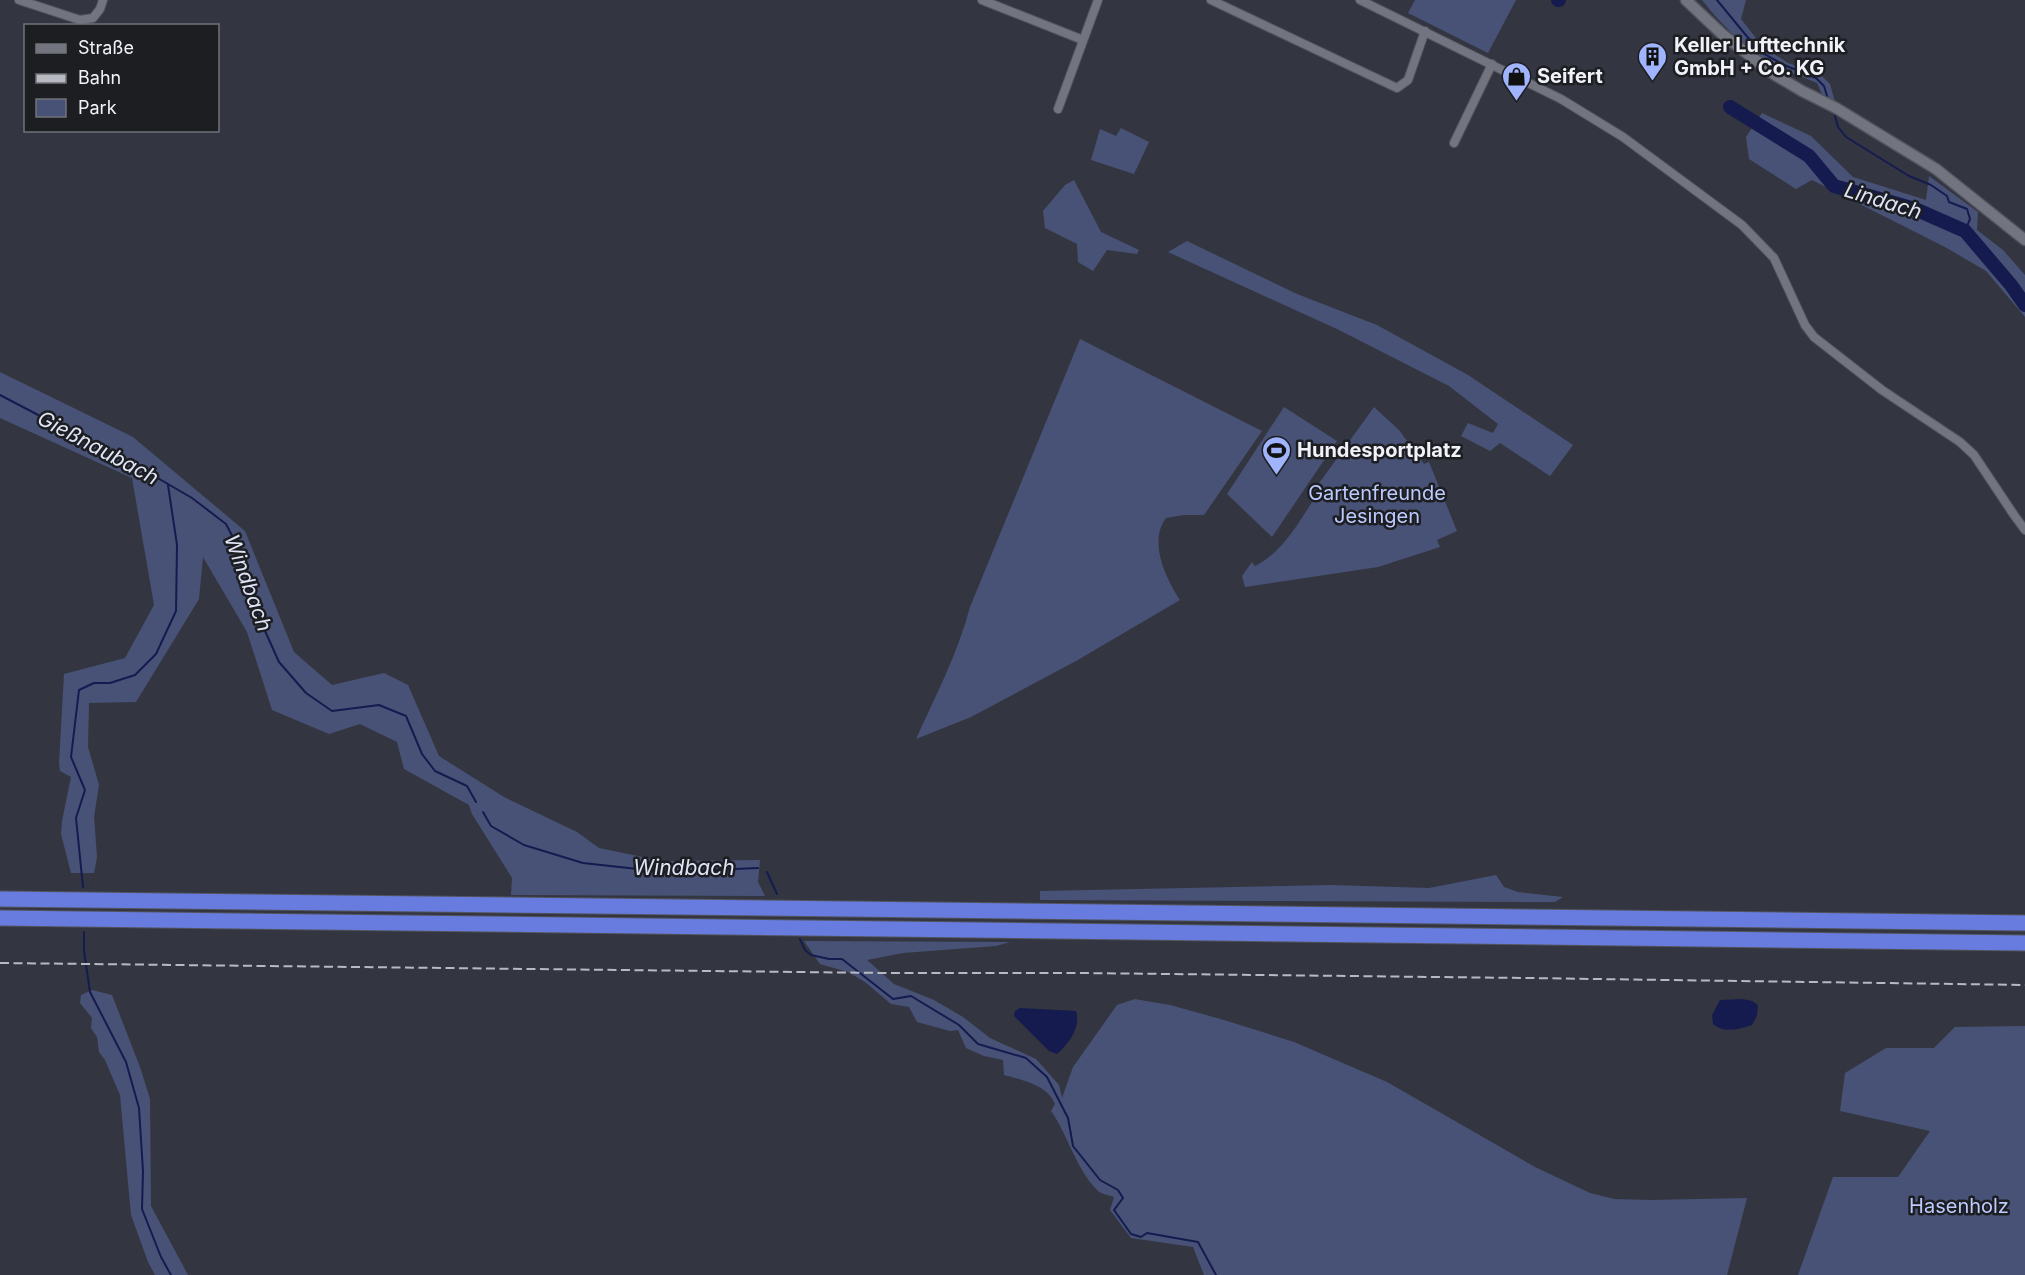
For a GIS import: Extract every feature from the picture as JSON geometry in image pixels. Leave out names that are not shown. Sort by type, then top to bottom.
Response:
[{"type":"highway","points":[[0,898],[2025,923]]},
{"type":"highway","points":[[0,918],[2025,943]]},
{"type":"main road","points":[[1686,0],[1752,58],[1802,91],[1936,169],[2025,240]]},
{"type":"street","points":[[19,0],[80,20],[93,18],[103,0]]},
{"type":"street","points":[[982,0],[1083,40]]},
{"type":"street","points":[[1058,109],[1098,0]]},
{"type":"street","points":[[1211,0],[1397,88],[1408,80],[1425,31]]},
{"type":"street","points":[[1360,0],[1561,99],[1623,137],[1742,225],[1774,258],[1805,325],[1814,337],[1873,384],[1960,442],[1974,455],[2025,530]]},
{"type":"street","points":[[1454,143],[1492,64]]},
{"type":"green space","points":[[1415,0],[1516,0],[1488,53],[1408,13]]},
{"type":"green space","points":[[1702,0],[1746,0],[1741,19],[1763,47],[1788,63],[1820,74],[1830,84],[1835,102],[1822,94],[1817,83],[1774,65],[1754,52],[1717,18]]},
{"type":"green space","points":[[1762,113],[1811,136],[1853,177],[1926,200],[1929,176],[1978,212],[1977,230],[2003,250],[2025,275],[2025,317],[1986,271],[1945,247],[1812,180],[1796,189],[1749,159],[1746,137]]},
{"type":"green space","points":[[1121,128],[1149,142],[1134,174],[1091,160],[1100,129],[1116,136]]},
{"type":"green space","points":[[1074,180],[1101,232],[1139,250],[1137,254],[1107,250],[1093,271],[1078,262],[1077,244],[1045,228],[1043,211],[1065,185]]},
{"type":"green space","points":[[1187,241],[1297,294],[1377,325],[1468,375],[1573,445],[1550,476],[1500,443],[1490,451],[1461,436],[1468,423],[1493,433],[1498,424],[1449,386],[1339,330],[1168,252]]},
{"type":"green space","points":[[1080,339],[1262,431],[1204,515],[1166,518],[1161,528],[1159,549],[1161,560],[1180,600],[1076,661],[971,717],[916,739],[953,657],[970,607]]},
{"type":"green space","points":[[0,372],[133,437],[245,531],[294,652],[332,685],[384,673],[408,685],[439,756],[504,797],[577,832],[599,848],[662,861],[760,860],[758,882],[765,896],[511,895],[512,878],[472,814],[469,805],[404,769],[397,742],[360,724],[329,734],[272,710],[247,632],[203,557],[199,599],[136,702],[89,703],[88,747],[99,785],[94,817],[97,857],[94,873],[71,873],[61,834],[71,777],[60,771],[59,763],[64,674],[125,658],[154,605],[132,478],[0,418]]},
{"type":"green space","name":"Hundesportplatz","points":[[1284,407],[1337,441],[1272,537],[1227,494]]},
{"type":"green space","name":"Gartenfreunde Jesingen","points":[[1374,407],[1399,430],[1424,464],[1429,462],[1457,531],[1437,540],[1440,547],[1378,567],[1245,587],[1242,576],[1252,562],[1255,566],[1265,560],[1290,535],[1316,496],[1312,493]]},
{"type":"green space","points":[[1496,875],[1504,887],[1518,892],[1563,897],[1555,902],[1040,900],[1040,891],[1331,885],[1429,888]]},
{"type":"green space","points":[[804,941],[1010,942],[996,946],[903,953],[867,960],[894,984],[934,1000],[963,1017],[990,1038],[1036,1059],[1059,1085],[1062,1098],[1073,1067],[1117,1005],[1135,999],[1170,1005],[1294,1042],[1387,1082],[1535,1167],[1590,1193],[1614,1199],[1747,1198],[1727,1275],[1204,1275],[1193,1247],[1131,1238],[1110,1210],[1114,1197],[1098,1191],[1077,1161],[1051,1111],[1055,1104],[1047,1092],[1034,1084],[1004,1075],[1003,1060],[984,1056],[966,1048],[958,1030],[950,1031],[917,1022],[909,1007],[891,1004],[865,982],[848,972],[820,964]]},
{"type":"green space","points":[[92,990],[112,995],[140,1067],[150,1099],[151,1206],[188,1275],[155,1275],[131,1215],[120,1095],[105,1060],[99,1052],[97,1037],[91,1028],[92,1018],[80,1003],[81,995]]},
{"type":"green space","name":"Hasenholz","points":[[2025,1026],[2025,1275],[1798,1275],[1833,1177],[1898,1177],[1930,1131],[1840,1111],[1845,1073],[1886,1048],[1934,1048],[1955,1027]]},
{"type":"shaded area","points":[[1743,999],[1758,1005],[1757,1016],[1752,1025],[1727,1030],[1713,1024],[1712,1015],[1720,1000]]},
{"type":"shaded area","points":[[1020,1008],[1076,1011],[1077,1023],[1070,1040],[1057,1054],[1049,1051],[1014,1016],[1015,1011]]},
{"type":"waterway","points":[[1717,0],[1759,51],[1784,65],[1816,78],[1824,86],[1828,99]]},
{"type":"waterway","name":"Lindach","points":[[1730,107],[1809,156],[1834,186],[1915,209],[1965,231],[2025,305]]},
{"type":"waterway","points":[[1834,112],[1838,127],[1846,137],[1909,176],[1931,185],[1947,196],[1949,202],[1967,209],[1970,219],[1965,231]]},
{"type":"waterway","name":"Windbach","points":[[0,395],[149,473],[192,498],[226,524],[244,559],[252,602],[279,662],[306,693],[332,711],[379,705],[406,716],[422,754],[435,771],[467,786],[476,802]]},
{"type":"waterway","name":"Gießnaubach","points":[[83,887],[76,818],[85,790],[71,757],[79,690],[94,683],[110,683],[135,675],[156,654],[176,611],[177,545],[168,485]]},
{"type":"waterway","name":"Windbach","points":[[483,812],[491,826],[524,845],[583,863],[665,872],[758,868]]},
{"type":"waterway","name":"Windbach","points":[[767,872],[777,894]]},
{"type":"waterway","name":"Gießnaubach","points":[[84,932],[84,951],[90,992],[126,1062],[139,1108],[143,1171],[142,1209],[161,1257],[171,1275]]},
{"type":"waterway","name":"Windbach","points":[[800,939],[805,950],[811,955],[842,959],[893,999],[911,996],[959,1025],[978,1044],[1026,1058],[1047,1077],[1068,1118],[1073,1146],[1100,1180],[1118,1190],[1123,1198],[1114,1210],[1131,1234],[1141,1237],[1147,1233],[1198,1242],[1216,1275]]},
{"type":"railway","points":[[0,963],[2025,985]]},
{"type":"place","name":"Keller Lufttechnik GmbH + Co. KG","points":[[1653,82]]},
{"type":"place","name":"Seifert","points":[[1516,102]]},
{"type":"place","name":"Hundesportplatz","points":[[1276,476]]}]
